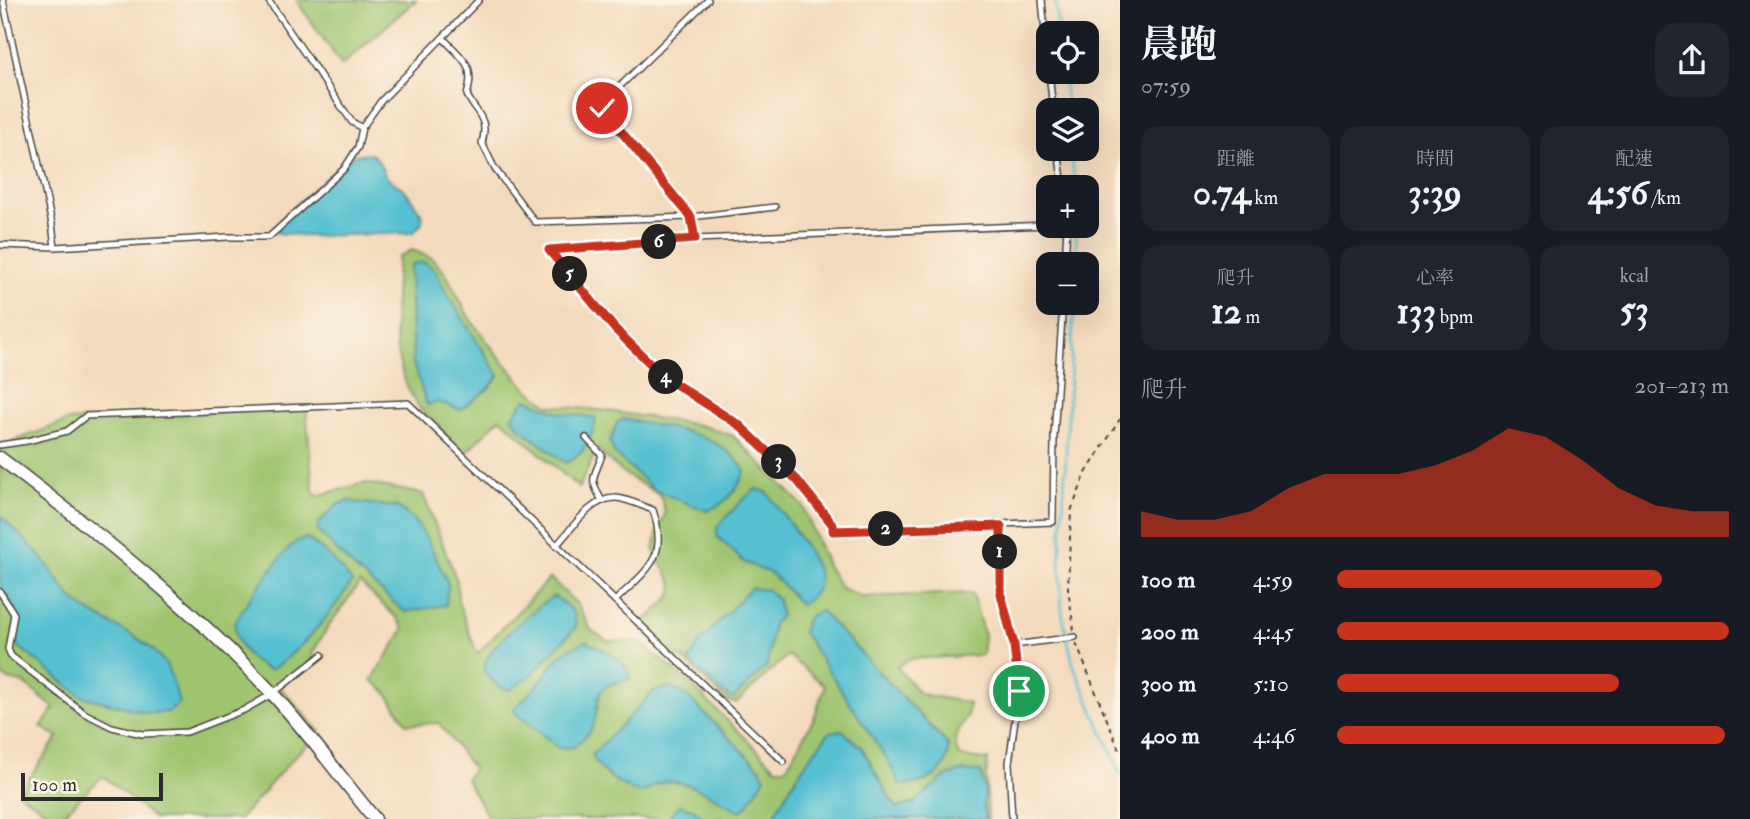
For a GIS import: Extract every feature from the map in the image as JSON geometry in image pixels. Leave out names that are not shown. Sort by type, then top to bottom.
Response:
[{"type":"street","points":[[0,458],[55,500],[205,626],[272,694],[375,819]]},
{"type":"lane","points":[[3,0],[55,247]]},
{"type":"lane","points":[[268,0],[352,122],[362,128]]},
{"type":"lane","points":[[0,245],[55,247],[269,237],[344,169],[358,147],[362,128],[381,101],[479,0]]},
{"type":"lane","points":[[695,239],[691,217],[602,108],[605,101],[708,0]]},
{"type":"lane","points":[[1042,0],[1044,21]]},
{"type":"lane","points":[[444,39],[468,66],[471,79],[467,95],[481,115],[486,128],[482,143],[495,169],[535,222],[691,217],[775,206]]},
{"type":"lane","points":[[1036,225],[695,239],[549,250],[615,329],[663,376],[739,425],[797,480],[833,525],[833,531],[1053,522],[1054,436],[1062,315]]},
{"type":"lane","points":[[0,444],[27,441],[67,431],[86,416],[408,403],[784,762]]},
{"type":"lane","points":[[586,438],[602,456],[593,474],[593,483],[602,501]]},
{"type":"lane","points":[[556,546],[593,506],[602,501],[615,498],[653,510],[659,529],[659,545],[654,561],[615,601]]},
{"type":"lane","points":[[1001,526],[1001,594],[1014,645],[1019,691],[1009,763],[1013,819]]},
{"type":"lane","points":[[0,592],[14,614],[8,649],[11,656],[85,713],[112,727],[142,734],[187,733],[244,710],[272,694],[322,655]]},
{"type":"lane","points":[[1014,645],[1075,637]]},
{"type":"path","points":[[1120,419],[1086,473],[1071,511],[1068,589],[1077,649],[1120,752]]},
{"type":"green space","points":[[296,0],[416,0],[342,65]]},
{"type":"green space","points":[[412,250],[432,258],[446,274],[470,319],[497,354],[526,388],[548,405],[699,425],[733,436],[803,506],[827,565],[840,587],[861,597],[972,593],[984,635],[982,655],[910,659],[897,667],[920,694],[969,703],[966,719],[957,734],[956,747],[959,756],[988,759],[988,819],[493,819],[487,815],[466,779],[473,769],[439,723],[407,724],[386,692],[372,680],[404,629],[397,618],[360,583],[329,625],[312,654],[314,661],[279,686],[320,732],[294,757],[240,819],[155,819],[103,776],[58,819],[19,793],[58,737],[41,727],[54,708],[25,684],[9,680],[0,674],[0,446],[68,421],[306,406],[313,490],[316,496],[365,483],[423,494],[457,581],[458,601],[477,654],[550,578],[577,604],[591,630],[608,641],[639,642],[684,678],[776,768],[786,768],[814,718],[825,686],[788,655],[736,703],[727,701],[680,656],[674,661],[640,626],[671,596],[673,584],[654,551],[665,514],[661,496],[623,473],[597,449],[579,488],[500,418],[465,453],[422,411],[403,376],[395,337],[398,257]]},
{"type":"water","points":[[371,153],[378,160],[386,177],[405,190],[423,216],[421,224],[413,233],[309,236],[277,233],[283,217],[334,170],[355,155]]},
{"type":"water","points":[[425,262],[436,271],[443,287],[499,376],[488,389],[460,410],[440,402],[427,405],[413,363],[410,267],[412,264]]},
{"type":"water","points":[[526,399],[557,412],[596,418],[593,432],[583,450],[566,463],[521,429],[512,417]]},
{"type":"water","points":[[624,419],[675,429],[708,440],[735,458],[745,472],[742,479],[725,501],[707,511],[654,490],[614,453],[610,442],[617,423]]},
{"type":"water","points":[[756,489],[767,492],[814,563],[819,584],[801,605],[772,574],[744,562],[717,536],[717,527]]},
{"type":"water","points":[[347,501],[398,507],[412,518],[425,535],[448,583],[446,605],[405,612],[352,566],[318,531],[318,524],[337,505]]},
{"type":"water","points":[[0,516],[38,553],[75,601],[145,643],[155,652],[169,671],[179,703],[169,712],[148,713],[81,696],[18,646],[14,629],[18,617],[10,600],[0,588]]},
{"type":"water","points":[[306,538],[325,552],[352,582],[316,630],[294,652],[271,670],[264,668],[242,648],[235,626],[251,596],[272,569],[290,547]]},
{"type":"water","points":[[751,588],[768,590],[778,600],[781,616],[773,624],[767,666],[733,699],[689,661],[699,643]]},
{"type":"water","points":[[554,596],[573,612],[576,627],[531,675],[510,690],[498,686],[484,672],[489,654],[521,622]]},
{"type":"water","points":[[821,611],[948,745],[945,763],[934,776],[919,783],[900,785],[890,764],[803,632],[808,618]]},
{"type":"water","points":[[585,641],[620,660],[630,679],[603,689],[590,732],[574,747],[559,748],[515,713],[514,709],[566,651]]},
{"type":"water","points":[[670,687],[687,696],[760,768],[765,778],[746,807],[740,811],[704,791],[679,782],[654,785],[643,793],[636,791],[620,784],[595,762],[592,755],[654,691]]},
{"type":"water","points":[[842,730],[862,748],[898,808],[914,803],[943,778],[959,771],[981,772],[986,819],[772,819],[822,742],[830,732]]},
{"type":"water","points":[[680,805],[694,810],[706,819],[667,819]]},
{"type":"waterway","points":[[1055,0],[1058,21]]},
{"type":"waterway","points":[[1064,84],[1066,98]]},
{"type":"waterway","points":[[1072,161],[1074,175]]},
{"type":"waterway","points":[[1076,238],[1076,252]]},
{"type":"waterway","points":[[1073,315],[1060,565],[1062,612],[1073,664],[1120,773]]},
{"type":"route","points":[[602,108],[691,217],[695,239],[549,250],[615,329],[663,376],[739,425],[775,458],[797,480],[833,525],[833,531],[1001,526],[1001,594],[1014,645],[1019,691]]}]
